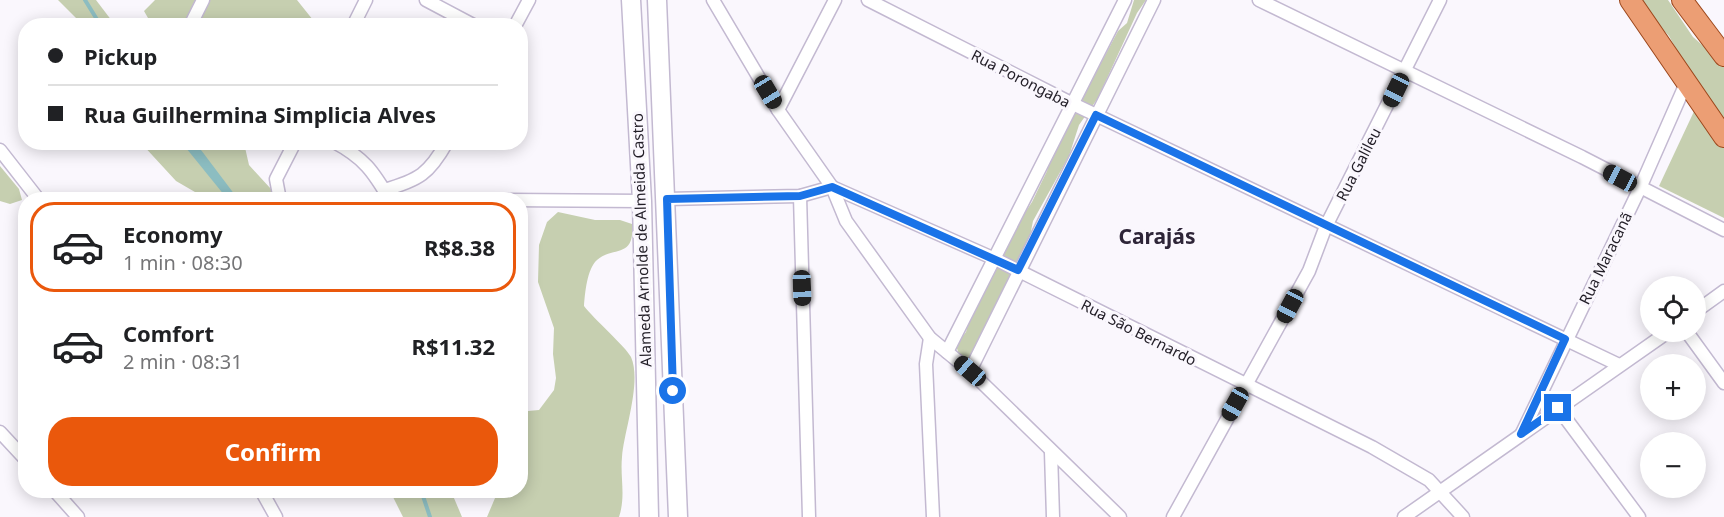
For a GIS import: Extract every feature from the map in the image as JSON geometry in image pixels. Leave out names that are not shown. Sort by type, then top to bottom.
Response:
[{"type":"main road","name":"Alameda Arnolde de Almeida Castro","points":[[631,0],[642,201],[649,517]]},
{"type":"main road","name":"Alameda Arnolde de Almeida Castro","points":[[657,0],[667,199],[678,517]]},
{"type":"main road","points":[[1630,0],[1687,81],[1705,113],[1724,136]]},
{"type":"main road","points":[[1682,0],[1724,56]]},
{"type":"main road","points":[[645,350],[672,349]]},
{"type":"street","points":[[194,18],[204,0]]},
{"type":"street","points":[[358,18],[366,0]]},
{"type":"street","points":[[426,0],[460,18]]},
{"type":"street","points":[[519,18],[529,0]]},
{"type":"street","points":[[713,0],[778,110],[832,187],[846,221],[930,338],[970,371],[1120,517]]},
{"type":"street","points":[[778,110],[835,0]]},
{"type":"street","name":"Rua Porongaba","points":[[868,0],[1073,104],[1619,365]]},
{"type":"street","points":[[947,352],[1125,0]]},
{"type":"street","points":[[970,371],[1018,270],[1154,0]]},
{"type":"street","points":[[1259,0],[1573,153],[1724,230]]},
{"type":"street","name":"Rua Galileu","points":[[1173,517],[1309,271],[1326,226],[1440,0]]},
{"type":"street","name":"Rua Maracanã","points":[[1521,434],[1640,188],[1687,81]]},
{"type":"street","points":[[0,150],[33,192]]},
{"type":"street","points":[[278,192],[276,179],[291,150]]},
{"type":"street","points":[[349,150],[372,169],[385,192]]},
{"type":"street","points":[[393,192],[413,182],[436,163],[443,150]]},
{"type":"street","points":[[667,199],[800,196],[832,187]]},
{"type":"street","name":"Rua São Bernardo","points":[[832,187],[1018,270],[1401,462],[1440,490],[1463,517]]},
{"type":"street","points":[[800,196],[809,517]]},
{"type":"street","points":[[528,200],[642,201]]},
{"type":"street","points":[[1706,304],[1724,291]]},
{"type":"street","points":[[930,338],[926,364],[933,517]]},
{"type":"street","points":[[1404,517],[1653,342]]},
{"type":"street","points":[[1694,342],[1724,383]]},
{"type":"street","points":[[1558,408],[1639,517]]},
{"type":"street","points":[[0,432],[18,451]]},
{"type":"street","points":[[1051,452],[1053,517]]},
{"type":"street","points":[[60,498],[73,516]]},
{"type":"street","points":[[264,498],[270,514]]},
{"type":"green space","points":[[58,0],[96,0],[110,18],[76,18]]},
{"type":"green space","points":[[155,0],[297,0],[311,18],[148,18],[144,11]]},
{"type":"green space","points":[[1134,0],[1146,0],[1137,13],[1098,98],[1079,125],[1069,156],[1033,221],[1028,246],[972,361],[961,362],[956,345],[966,332],[974,302],[997,268],[1003,246],[1032,202],[1047,171],[1050,159],[1118,31],[1127,23]]},
{"type":"green space","points":[[1635,0],[1668,0],[1693,37],[1724,64],[1724,119],[1693,79],[1669,36]]},
{"type":"green space","points":[[1697,105],[1724,144],[1724,218],[1659,186]]},
{"type":"green space","points":[[147,150],[246,150],[249,165],[271,192],[195,192],[176,181]]},
{"type":"green space","points":[[0,166],[20,192],[18,201],[10,204],[0,201]]},
{"type":"green space","points":[[558,212],[595,220],[620,220],[632,224],[632,235],[626,247],[603,256],[591,269],[584,306],[628,352],[634,367],[634,393],[623,446],[619,517],[487,517],[495,498],[528,498],[528,411],[539,410],[554,390],[556,378],[553,354],[554,328],[538,282],[539,245],[547,222]]},
{"type":"green space","points":[[394,498],[454,498],[462,517],[403,517]]},
{"type":"water","points":[[188,150],[201,150],[233,192],[222,192]]},
{"type":"waterway","points":[[85,0],[96,18]]},
{"type":"waterway","points":[[424,498],[430,517]]},
{"type":"district","name":"Carajás","points":[[1157,236]]},
{"type":"route","points":[[673,391],[667,199],[800,196],[832,187],[1018,270],[1096,115],[1565,339],[1521,434],[1558,408]]}]
